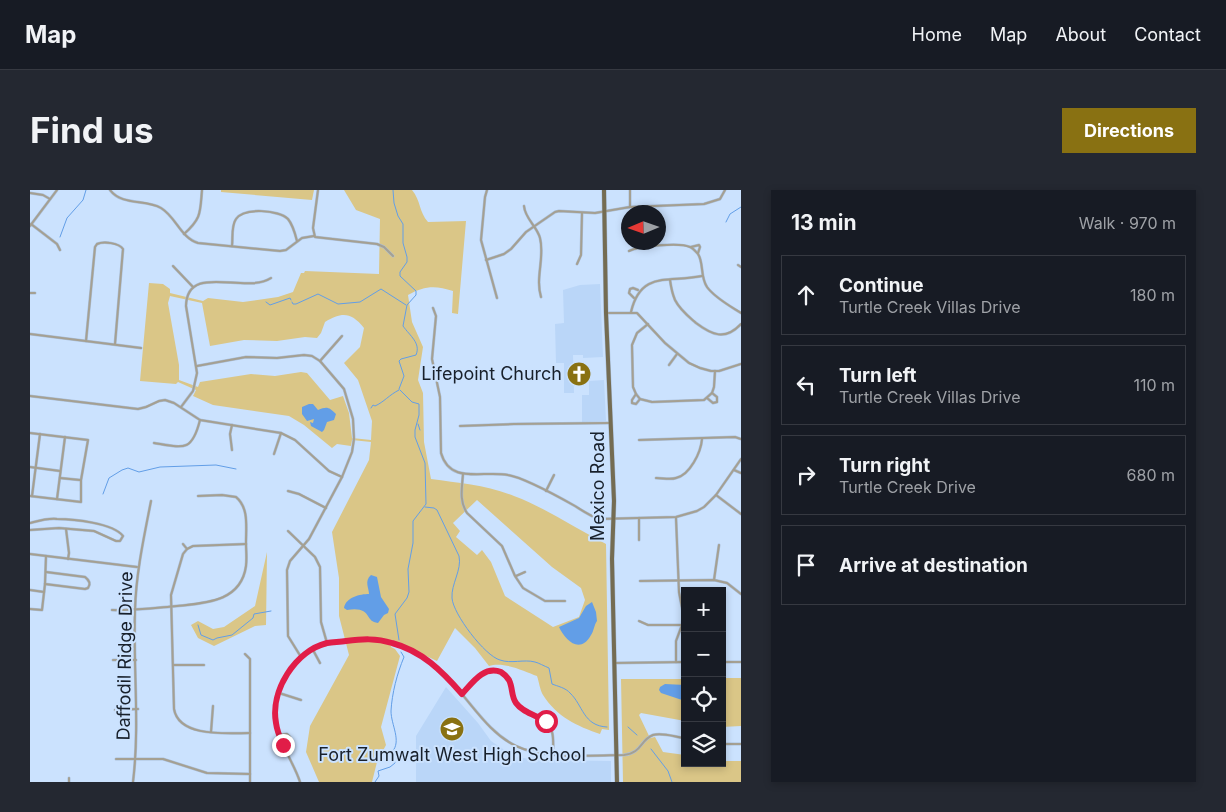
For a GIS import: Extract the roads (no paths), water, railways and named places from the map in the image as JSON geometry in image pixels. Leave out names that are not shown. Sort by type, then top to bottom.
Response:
[{"type":"main road","name":"Mexico Road","points":[[604,190],[606,313],[612,424],[614,518],[612,559],[617,782]]},
{"type":"street","points":[[57,190],[31,225],[57,244],[60,250]]},
{"type":"street","points":[[184,234],[198,220],[202,190]]},
{"type":"street","points":[[314,236],[313,228],[318,190]]},
{"type":"street","points":[[487,190],[481,240],[497,298]]},
{"type":"street","points":[[630,190],[630,205]]},
{"type":"street","points":[[666,206],[704,204],[720,199],[725,190]]},
{"type":"street","points":[[108,195],[111,191],[121,199],[161,208],[184,234],[198,243],[280,251],[297,241],[314,236],[377,244],[384,247],[393,256]]},
{"type":"street","points":[[30,193],[43,195],[50,199]]},
{"type":"street","points":[[524,206],[525,214],[539,234],[541,243],[539,284],[541,297]]},
{"type":"street","points":[[486,260],[504,254],[534,226],[555,212],[563,210],[582,213],[604,212],[621,209]]},
{"type":"street","points":[[238,211],[241,214]]},
{"type":"street","points":[[232,246],[233,225],[241,214],[249,212],[280,214],[291,223],[297,241]]},
{"type":"street","points":[[577,264],[581,255],[582,213]]},
{"type":"street","points":[[86,341],[95,247],[103,242],[123,247],[115,344]]},
{"type":"street","points":[[691,248],[697,244],[700,245],[700,250],[697,253]]},
{"type":"street","points":[[629,251],[642,246],[681,245],[691,248],[700,259],[702,276],[706,286],[712,293],[741,313]]},
{"type":"street","points":[[173,266],[193,287]]},
{"type":"street","points":[[631,312],[634,298],[639,291],[651,282],[702,276]]},
{"type":"street","points":[[181,407],[195,387],[197,379],[197,366],[186,306],[188,293],[193,287],[205,282],[251,284],[264,282],[271,278]]},
{"type":"street","points":[[670,280],[676,301],[682,310],[709,333],[722,334],[731,332],[741,324]]},
{"type":"street","points":[[634,298],[629,293],[630,289],[639,291]]},
{"type":"street","points":[[30,294],[35,293]]},
{"type":"street","points":[[433,308],[436,316],[432,359],[440,397],[441,453],[443,461],[449,468],[463,474],[490,473],[510,475],[600,519],[676,517],[701,509],[716,495],[741,459]]},
{"type":"street","points":[[606,313],[631,312],[640,315],[677,354],[704,370],[715,371],[741,364]]},
{"type":"street","points":[[648,324],[637,333],[632,345],[633,387],[640,399],[652,402],[700,401],[712,393],[715,371]]},
{"type":"street","points":[[30,334],[141,348]]},
{"type":"street","points":[[320,361],[342,336]]},
{"type":"street","points":[[669,365],[677,354]]},
{"type":"street","points":[[197,366],[246,357],[277,358],[304,355],[320,361],[344,389],[353,419],[353,448],[342,477],[326,508],[304,546],[290,561],[287,570],[288,636],[301,658]]},
{"type":"street","points":[[434,372],[440,370]]},
{"type":"street","points":[[707,398],[713,403],[717,402],[717,397],[712,393]]},
{"type":"street","points":[[636,394],[632,403],[636,404],[640,399]]},
{"type":"street","points":[[30,396],[138,409],[159,401],[174,402],[200,420],[281,433],[295,440],[329,471],[342,477]]},
{"type":"street","points":[[154,443],[179,447],[187,445],[196,436],[200,420]]},
{"type":"street","points":[[460,426],[612,424]]},
{"type":"street","points":[[232,425],[230,434],[232,450]]},
{"type":"street","points":[[30,433],[40,434],[65,437],[88,440],[81,480],[81,502],[31,496],[40,434]]},
{"type":"street","points":[[274,454],[281,433]]},
{"type":"street","points":[[57,499],[65,437]]},
{"type":"street","points":[[639,440],[735,437],[741,439]]},
{"type":"street","points":[[656,478],[678,478],[685,473],[702,447],[702,439]]},
{"type":"street","points":[[30,467],[61,471]]},
{"type":"street","points":[[733,470],[741,473]]},
{"type":"street","points":[[463,474],[461,501],[463,507],[502,546],[515,576],[523,588],[541,599],[565,601]]},
{"type":"street","points":[[546,492],[554,475]]},
{"type":"street","points":[[60,478],[81,480]]},
{"type":"street","points":[[288,491],[304,496],[326,508]]},
{"type":"street","points":[[716,495],[741,514]]},
{"type":"street","points":[[112,610],[135,610],[215,601],[229,594],[241,580],[246,566],[245,512],[242,503],[236,496],[198,496]]},
{"type":"street","name":"Daffodil Ridge Drive","points":[[134,782],[138,709],[135,610],[138,567],[151,501]]},
{"type":"street","points":[[676,517],[681,602]]},
{"type":"street","points":[[30,523],[55,518],[97,524],[123,536],[120,541],[116,541],[94,531],[66,528],[30,530]]},
{"type":"street","points":[[638,518],[639,540]]},
{"type":"street","points":[[66,528],[68,559]]},
{"type":"street","points":[[288,531],[315,556],[320,566],[321,622],[328,643]]},
{"type":"street","points":[[183,544],[187,549]]},
{"type":"street","points":[[246,544],[193,546],[187,549],[183,554],[172,589],[172,606],[175,716],[183,725],[201,731],[250,733]]},
{"type":"street","points":[[714,580],[719,546]]},
{"type":"street","points":[[30,554],[138,567]]},
{"type":"street","points":[[30,609],[42,610],[46,556]]},
{"type":"street","points":[[45,584],[85,589],[89,587],[89,582],[85,577],[46,572]]},
{"type":"street","points":[[515,576],[525,572]]},
{"type":"street","points":[[640,581],[714,580],[727,584],[741,594]]},
{"type":"street","points":[[30,590],[44,592]]},
{"type":"street","points":[[639,621],[648,624],[681,625]]},
{"type":"street","points":[[676,662],[677,638],[681,629]]},
{"type":"street","points":[[300,782],[282,744],[276,723],[275,711],[279,693],[290,670],[301,658],[328,643],[370,639],[396,644],[432,663],[442,671],[487,724],[516,746],[533,752],[553,755],[633,754],[653,735],[681,737]]},
{"type":"street","points":[[313,650],[320,663]]},
{"type":"street","points":[[246,654],[250,659],[250,782]]},
{"type":"street","points":[[113,660],[136,660]]},
{"type":"street","points":[[614,663],[681,662]]},
{"type":"street","points":[[726,662],[741,662]]},
{"type":"street","points":[[174,665],[204,665]]},
{"type":"street","points":[[462,694],[483,673],[494,670],[505,674],[510,681],[512,696],[517,704],[531,714],[543,719],[551,727],[553,755]]},
{"type":"street","points":[[279,693],[301,700]]},
{"type":"street","points":[[211,732],[213,706]]},
{"type":"street","points":[[115,710],[138,709]]},
{"type":"street","points":[[279,735],[287,734],[290,737],[289,740],[282,744]]},
{"type":"street","points":[[726,744],[741,744]]},
{"type":"street","points":[[116,759],[163,759],[202,772],[250,774]]},
{"type":"water","points":[[313,404],[318,410],[328,408],[336,414],[334,420],[327,422],[322,432],[311,426],[310,422],[313,423],[314,419],[307,421],[302,414],[302,407]]},
{"type":"water","points":[[371,575],[377,577],[381,597],[389,609],[388,613],[378,623],[371,620],[361,610],[347,610],[344,608],[350,599],[369,594],[367,582]]},
{"type":"water","points":[[592,602],[597,621],[592,633],[587,641],[582,644],[578,645],[569,641],[559,627],[579,618],[586,606]]},
{"type":"water","points":[[665,684],[681,685],[681,700],[661,693],[660,687]]},
{"type":"waterway","points":[[60,237],[67,218],[83,200],[86,190]]},
{"type":"waterway","points":[[393,190],[394,203],[403,224],[403,243],[407,257],[407,262],[400,272],[400,276],[416,291],[416,295],[407,305],[403,326],[416,343],[417,351],[416,355],[399,361],[404,376],[399,389]]},
{"type":"waterway","points":[[726,222],[730,214],[741,207]]},
{"type":"waterway","points":[[292,302],[296,304],[318,294],[338,304],[360,302],[381,289],[406,305]]},
{"type":"waterway","points":[[266,302],[270,305],[290,298],[291,300]]},
{"type":"waterway","points":[[371,408],[399,390]]},
{"type":"waterway","points":[[399,640],[395,614],[407,598],[409,592],[408,569],[413,543],[413,521],[426,504],[425,463],[415,437],[419,404],[412,402],[400,390]]},
{"type":"waterway","points":[[418,424],[420,430]]},
{"type":"waterway","points":[[103,494],[109,478],[128,468],[139,472],[160,467],[216,465],[236,469]]},
{"type":"waterway","points":[[425,507],[437,510],[459,556],[460,561],[452,598],[458,614],[478,643],[500,660],[509,662],[531,661],[549,668],[552,684],[568,691],[584,714],[593,723],[607,727]]},
{"type":"waterway","points":[[198,625],[201,635],[213,640],[232,635],[253,618],[254,614],[271,611]]},
{"type":"waterway","points":[[375,782],[379,776],[378,771],[395,763],[392,752],[395,748],[396,738],[391,711],[395,684],[404,657],[401,652]]},
{"type":"waterway","points":[[628,727],[637,735]]},
{"type":"waterway","points":[[651,749],[668,771],[672,782]]},
{"type":"place","name":"Lifepoint Church","points":[[579,374]]},
{"type":"place","name":"Fort Zumwalt West High School","points":[[452,729]]}]
